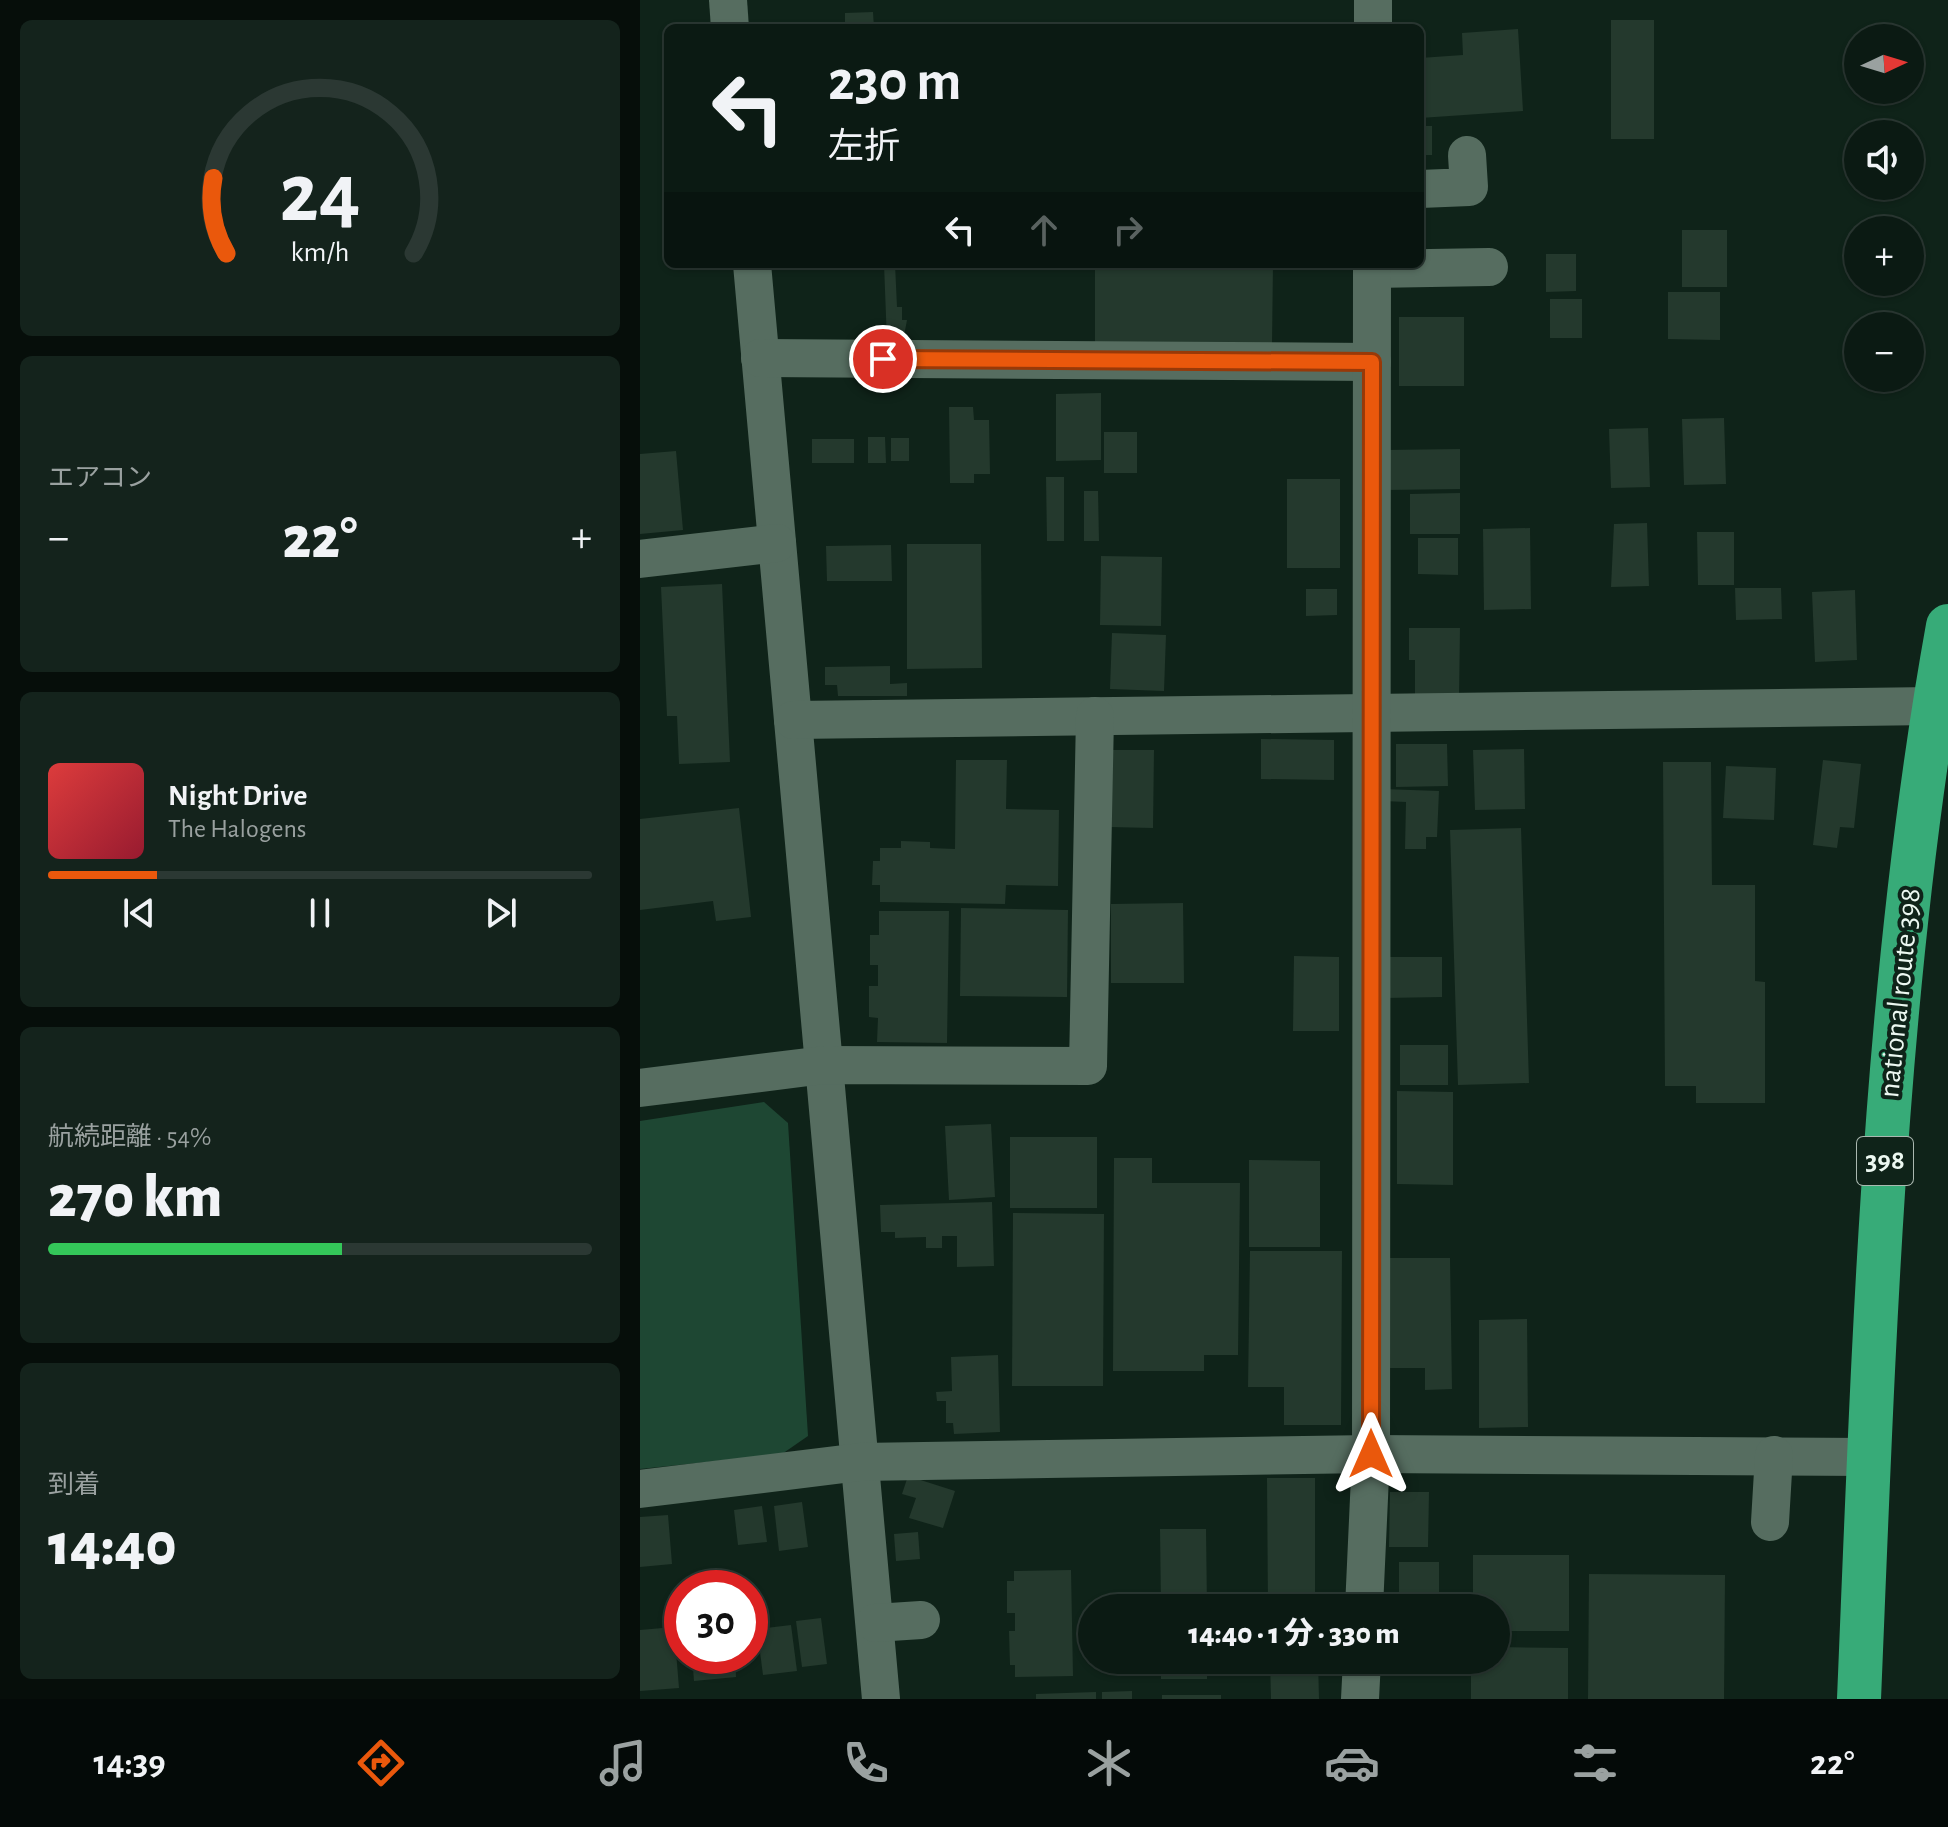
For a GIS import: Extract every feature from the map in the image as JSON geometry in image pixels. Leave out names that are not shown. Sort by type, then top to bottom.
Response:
[{"type":"highway","name":"national route 398","points":[[1859,1699],[1890,1060],[1933,706],[1948,626]]},
{"type":"street","points":[[728,0],[730,24]]},
{"type":"street","points":[[1373,0],[1373,24]]},
{"type":"street","points":[[1424,189],[1469,187],[1467,155]]},
{"type":"street","points":[[1424,267],[1489,267]]},
{"type":"street","points":[[752,268],[824,1065],[863,1314],[860,1462],[881,1699]]},
{"type":"street","points":[[1365,1594],[1371,1454],[1355,1134],[1372,713],[1372,268]]},
{"type":"street","points":[[760,358],[1372,362]]},
{"type":"street","points":[[640,559],[777,543]]},
{"type":"street","points":[[793,720],[1933,706]]},
{"type":"street","points":[[640,1088],[824,1065],[1088,1066],[1095,716]]},
{"type":"street","points":[[640,1489],[860,1462],[1371,1454],[1869,1457]]},
{"type":"street","points":[[1770,1522],[1774,1455]]},
{"type":"street","points":[[875,1623],[921,1620]]},
{"type":"street","points":[[1360,1699],[1361,1674]]},
{"type":"green space","points":[[764,1102],[788,1123],[808,1436],[782,1454],[640,1469],[640,1121]]},
{"type":"building","points":[[873,12],[874,24],[845,24],[845,13]]},
{"type":"building","points":[[1611,20],[1654,20],[1654,139],[1611,139]]},
{"type":"building","points":[[1518,29],[1523,111],[1424,118],[1424,58],[1463,55],[1462,33]]},
{"type":"building","points":[[1424,126],[1432,126],[1432,155],[1424,155]]},
{"type":"building","points":[[1682,230],[1727,230],[1727,287],[1682,287]]},
{"type":"building","points":[[1546,254],[1576,254],[1576,291],[1546,292]]},
{"type":"building","points":[[884,268],[895,268],[897,307],[902,307],[902,320],[907,320],[903,341],[887,342]]},
{"type":"building","points":[[1095,268],[1273,268],[1272,344],[1095,343]]},
{"type":"building","points":[[1668,292],[1720,292],[1720,340],[1668,339]]},
{"type":"building","points":[[1550,299],[1582,299],[1582,338],[1550,338]]},
{"type":"building","points":[[1399,317],[1464,317],[1464,386],[1399,386]]},
{"type":"building","points":[[1101,393],[1101,460],[1056,461],[1056,394]]},
{"type":"building","points":[[949,407],[973,407],[974,420],[989,420],[990,474],[974,474],[974,483],[950,483]]},
{"type":"building","points":[[1724,418],[1726,484],[1684,485],[1682,419]]},
{"type":"building","points":[[1648,428],[1650,487],[1611,488],[1609,429]]},
{"type":"building","points":[[1104,432],[1137,432],[1137,473],[1104,473]]},
{"type":"building","points":[[868,437],[885,437],[886,463],[868,463]]},
{"type":"building","points":[[891,438],[909,438],[909,461],[891,461]]},
{"type":"building","points":[[812,439],[854,439],[854,463],[812,463]]},
{"type":"building","points":[[1460,449],[1460,489],[1386,490],[1385,450]]},
{"type":"building","points":[[676,451],[683,530],[640,534],[640,454]]},
{"type":"building","points":[[1046,477],[1064,477],[1064,541],[1047,541]]},
{"type":"building","points":[[1287,479],[1340,479],[1340,568],[1287,568]]},
{"type":"building","points":[[1084,491],[1098,491],[1099,541],[1084,541]]},
{"type":"building","points":[[1460,493],[1460,534],[1410,534],[1410,494]]},
{"type":"building","points":[[1647,523],[1649,586],[1611,587],[1614,524]]},
{"type":"building","points":[[1530,528],[1531,609],[1484,610],[1483,529]]},
{"type":"building","points":[[1697,532],[1734,532],[1734,585],[1698,585]]},
{"type":"building","points":[[1418,538],[1458,538],[1458,575],[1418,574]]},
{"type":"building","points":[[907,544],[981,544],[982,668],[907,669]]},
{"type":"building","points":[[891,545],[892,581],[827,581],[826,546]]},
{"type":"building","points":[[1101,556],[1162,557],[1161,626],[1100,625]]},
{"type":"building","points":[[722,584],[730,762],[679,764],[677,716],[667,716],[661,587]]},
{"type":"building","points":[[1735,588],[1781,588],[1782,619],[1736,620]]},
{"type":"building","points":[[1306,589],[1337,589],[1337,615],[1306,616]]},
{"type":"building","points":[[1855,590],[1857,660],[1815,662],[1812,592]]},
{"type":"building","points":[[1409,628],[1460,628],[1459,698],[1415,698],[1415,660],[1409,660]]},
{"type":"building","points":[[1112,633],[1166,635],[1164,691],[1110,689]]},
{"type":"building","points":[[890,666],[890,684],[907,683],[907,696],[838,696],[837,685],[825,685],[825,667]]},
{"type":"building","points":[[1261,739],[1334,740],[1334,780],[1261,779]]},
{"type":"building","points":[[1396,744],[1447,744],[1448,786],[1396,787]]},
{"type":"building","points":[[1524,749],[1525,809],[1475,810],[1473,750]]},
{"type":"building","points":[[1110,750],[1154,750],[1153,828],[1110,827]]},
{"type":"building","points":[[956,760],[1007,760],[1006,809],[1059,810],[1058,886],[1006,885],[1005,904],[880,902],[880,885],[872,885],[873,861],[880,861],[880,848],[901,848],[901,841],[930,842],[930,848],[955,849]]},
{"type":"building","points":[[1823,760],[1861,764],[1854,828],[1840,827],[1837,848],[1813,845]]},
{"type":"building","points":[[1663,762],[1711,762],[1712,885],[1755,885],[1755,981],[1765,982],[1765,1103],[1696,1103],[1696,1086],[1665,1086]]},
{"type":"building","points":[[1726,766],[1776,768],[1774,820],[1723,818]]},
{"type":"building","points":[[1383,789],[1439,791],[1437,837],[1426,837],[1426,849],[1405,849],[1406,802],[1383,801]]},
{"type":"building","points":[[739,808],[751,917],[716,921],[713,901],[640,910],[640,819]]},
{"type":"building","points":[[1521,828],[1529,1083],[1458,1085],[1450,830]]},
{"type":"building","points":[[1183,903],[1184,983],[1111,983],[1111,904]]},
{"type":"building","points":[[961,908],[1068,910],[1067,997],[960,996]]},
{"type":"building","points":[[879,911],[949,911],[947,1043],[877,1042],[878,1018],[869,1017],[869,986],[878,986],[878,965],[870,965],[870,935],[879,935]]},
{"type":"building","points":[[1294,956],[1339,957],[1339,1031],[1293,1031]]},
{"type":"building","points":[[1384,957],[1442,957],[1442,997],[1385,998]]},
{"type":"building","points":[[1400,1045],[1448,1045],[1448,1085],[1400,1085]]},
{"type":"building","points":[[1397,1091],[1453,1092],[1453,1185],[1397,1184]]},
{"type":"building","points":[[991,1124],[995,1197],[949,1200],[945,1126]]},
{"type":"building","points":[[1010,1137],[1097,1137],[1097,1208],[1010,1208]]},
{"type":"building","points":[[1114,1158],[1152,1158],[1152,1183],[1240,1183],[1238,1355],[1204,1355],[1204,1371],[1113,1371]]},
{"type":"building","points":[[1249,1160],[1320,1161],[1320,1247],[1249,1247]]},
{"type":"building","points":[[992,1202],[994,1266],[957,1267],[957,1236],[942,1236],[942,1248],[926,1248],[926,1237],[895,1238],[895,1232],[881,1232],[880,1205]]},
{"type":"building","points":[[1013,1213],[1104,1214],[1103,1386],[1012,1386]]},
{"type":"building","points":[[1250,1251],[1342,1251],[1341,1425],[1284,1425],[1284,1387],[1248,1387]]},
{"type":"building","points":[[1378,1258],[1450,1258],[1452,1389],[1425,1390],[1425,1368],[1379,1368]]},
{"type":"building","points":[[1527,1319],[1528,1427],[1479,1428],[1479,1320]]},
{"type":"building","points":[[998,1355],[1000,1432],[954,1434],[953,1423],[946,1423],[946,1401],[937,1401],[936,1392],[952,1391],[951,1357]]},
{"type":"building","points":[[908,1476],[955,1491],[943,1528],[909,1518],[916,1498],[902,1494]]},
{"type":"building","points":[[1267,1478],[1315,1478],[1315,1594],[1268,1594]]},
{"type":"building","points":[[1390,1492],[1429,1492],[1428,1547],[1389,1547]]},
{"type":"building","points":[[802,1502],[808,1547],[779,1551],[774,1506]]},
{"type":"building","points":[[762,1506],[767,1542],[738,1545],[734,1510]]},
{"type":"building","points":[[668,1515],[672,1564],[640,1567],[640,1517]]},
{"type":"building","points":[[1160,1529],[1206,1529],[1207,1594],[1161,1594]]},
{"type":"building","points":[[918,1532],[920,1559],[896,1561],[894,1534]]},
{"type":"building","points":[[1473,1555],[1569,1555],[1569,1631],[1510,1631],[1510,1594],[1473,1594]]},
{"type":"building","points":[[1399,1562],[1439,1562],[1439,1594],[1399,1594]]},
{"type":"building","points":[[1071,1570],[1073,1676],[1015,1677],[1015,1665],[1010,1665],[1009,1631],[1015,1631],[1015,1613],[1007,1613],[1007,1581],[1014,1581],[1014,1571]]},
{"type":"building","points":[[1589,1574],[1725,1575],[1724,1699],[1588,1699]]},
{"type":"building","points":[[821,1618],[827,1664],[802,1667],[796,1621]]},
{"type":"building","points":[[791,1625],[797,1671],[763,1675],[768,1674],[768,1628]]},
{"type":"building","points":[[664,1628],[664,1674],[678,1674],[679,1688],[640,1691],[640,1630]]},
{"type":"building","points":[[1510,1647],[1568,1648],[1568,1699],[1471,1699],[1471,1674],[1510,1674]]},
{"type":"building","points":[[693,1674],[736,1674],[736,1677],[694,1681]]},
{"type":"building","points":[[1161,1674],[1207,1674],[1207,1679],[1161,1679]]},
{"type":"building","points":[[1270,1674],[1318,1674],[1319,1699],[1271,1699]]},
{"type":"building","points":[[1132,1691],[1132,1699],[1102,1699],[1102,1692]]},
{"type":"building","points":[[1096,1692],[1096,1699],[1036,1699],[1036,1694]]},
{"type":"building","points":[[1162,1695],[1221,1695],[1221,1699],[1162,1699]]},
{"type":"route","points":[[883,359],[1372,362],[1371,1454]]}]
